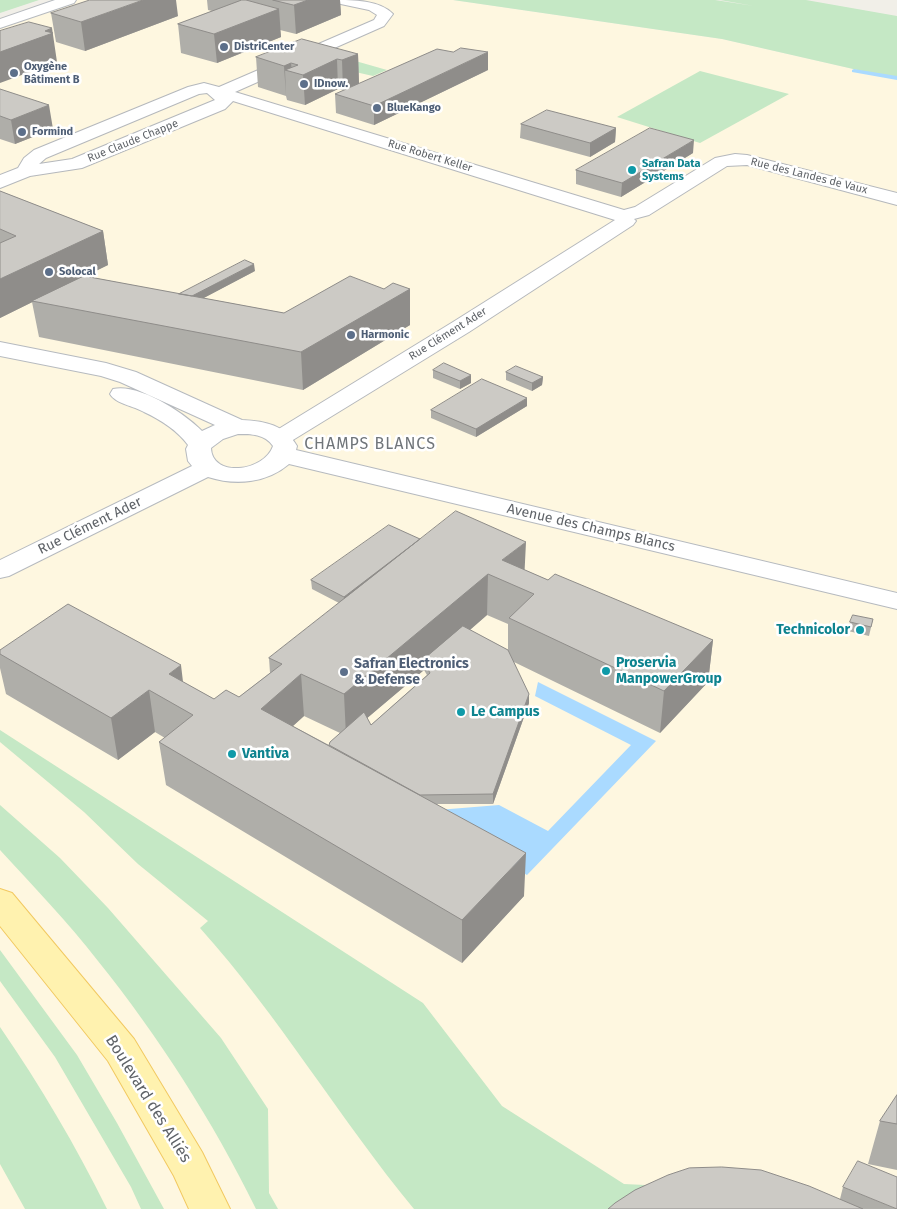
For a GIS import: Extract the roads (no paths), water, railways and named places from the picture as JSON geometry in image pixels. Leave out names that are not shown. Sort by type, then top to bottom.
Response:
[{"type":"main road","name":"Boulevard des Alliés","points":[[0,902],[121,1050],[188,1164],[210,1209]]},
{"type":"street","points":[[0,24],[69,0]]},
{"type":"street","name":"Rue Claude Chappe","points":[[26,171],[30,162],[40,154],[194,90],[212,90],[379,23],[386,14],[374,7],[341,0]]},
{"type":"street","name":"Rue Claude Chappe","points":[[0,182],[26,171],[76,164],[220,105],[225,100],[212,90]]},
{"type":"street","name":"Rue Robert Keller","points":[[212,90],[246,99],[619,223]]},
{"type":"street","name":"Rue des Landes de Vaux","points":[[721,162],[734,159],[747,160],[897,199]]},
{"type":"street","name":"Rue Clément Ader","points":[[0,570],[207,468],[233,475],[253,473],[270,468],[282,446],[619,223],[642,211],[721,162]]},
{"type":"street","points":[[0,349],[106,370],[128,377],[238,427]]},
{"type":"street","points":[[0,365],[96,385],[133,398],[181,423],[192,431],[200,444]]},
{"type":"street","points":[[207,468],[198,459],[200,444],[212,435],[238,427]]},
{"type":"street","name":"Avenue des Champs Blancs","points":[[238,427],[262,429],[282,446],[897,601]]},
{"type":"water","points":[[538,682],[656,741],[527,875],[413,812],[499,805],[548,831],[631,745],[535,696]]},
{"type":"waterway","points":[[854,71],[897,78]]},
{"type":"place","name":"DistriCenter","points":[[224,47]]},
{"type":"place","name":"Oxygène Bâtiment B","points":[[14,73]]},
{"type":"place","name":"IDnow.","points":[[304,84]]},
{"type":"place","name":"BlueKango","points":[[377,108]]},
{"type":"place","name":"Formind","points":[[22,132]]},
{"type":"place","name":"Safran Data Systems","points":[[632,170]]},
{"type":"place","name":"Solocal","points":[[49,272]]},
{"type":"place","name":"Harmonic","points":[[351,335]]},
{"type":"place","name":"Technicolor","points":[[860,630]]},
{"type":"place","name":"Proservia ManpowerGroup","points":[[606,671]]},
{"type":"place","name":"Safran Electronics & Defense","points":[[344,672]]},
{"type":"place","name":"Le Campus","points":[[461,712]]},
{"type":"place","name":"Vantiva","points":[[232,754]]},
{"type":"district","name":"CHAMPS BLANCS","points":[[370,445]]}]
